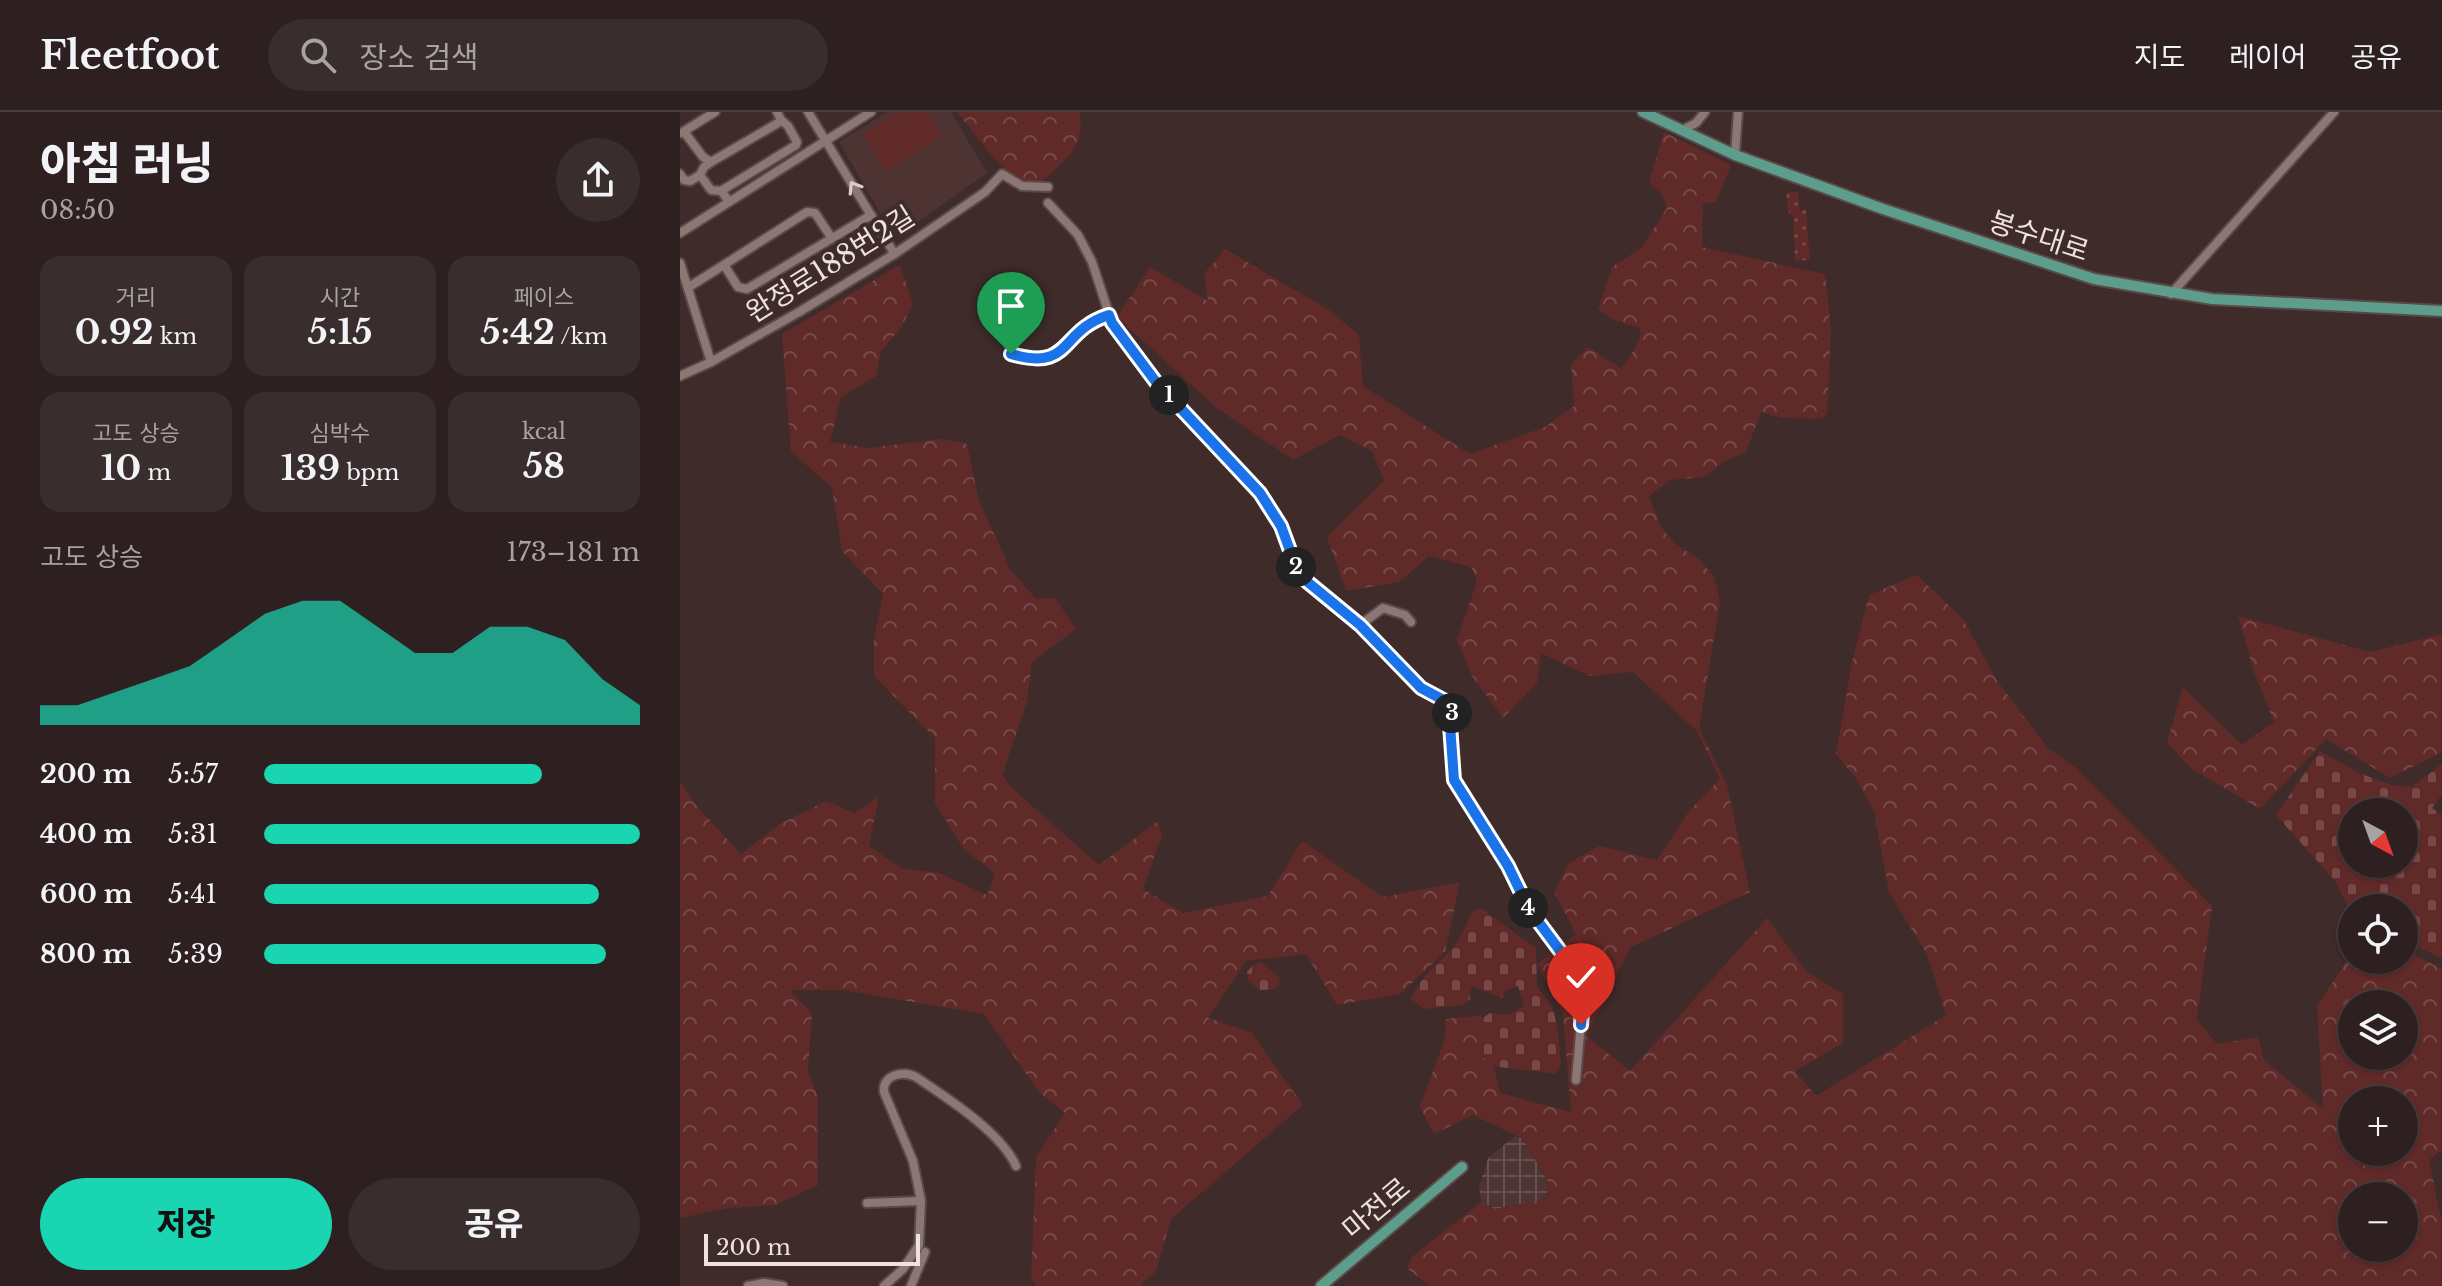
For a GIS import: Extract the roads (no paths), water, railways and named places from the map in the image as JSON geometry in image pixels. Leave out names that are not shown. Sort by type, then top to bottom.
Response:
[{"type":"main road","name":"봉수대로","points":[[1643,112],[1735,155],[1883,209],[2094,279],[2212,299],[2442,311]]},
{"type":"main road","name":"마전로","points":[[1321,1286],[1462,1167]]},
{"type":"street","points":[[711,162],[682,133],[715,112]]},
{"type":"street","points":[[808,112],[894,253]]},
{"type":"street","points":[[680,233],[871,112]]},
{"type":"street","points":[[1682,130],[1696,123],[1705,112]]},
{"type":"street","points":[[1735,155],[1738,112]]},
{"type":"street","points":[[2171,294],[2334,112]]},
{"type":"street","points":[[680,174],[684,180],[690,181],[700,175],[704,167],[779,116],[797,142],[721,191],[711,190],[700,175]]},
{"type":"street","name":"완정로188번2길","points":[[680,376],[799,312],[894,253],[985,192],[1002,174],[1022,186],[1048,187]]},
{"type":"street","points":[[721,191],[729,201]]},
{"type":"street","points":[[1048,203],[1078,235],[1092,262],[1112,323],[1156,382],[1260,493],[1281,526],[1304,579],[1360,625],[1421,688],[1444,700],[1451,708],[1454,780],[1508,866],[1529,909],[1578,975],[1584,988],[1576,1080]]},
{"type":"street","points":[[689,287],[807,212],[815,213],[831,237]]},
{"type":"street","points":[[724,265],[738,287],[747,289],[871,215]]},
{"type":"street","points":[[680,263],[711,362]]},
{"type":"street","points":[[1011,354],[1033,360],[1053,356],[1082,326],[1109,315]]},
{"type":"street","points":[[1360,625],[1383,608],[1405,615],[1411,622]]},
{"type":"street","points":[[884,1286],[903,1269],[919,1245],[921,1201],[913,1161],[884,1092],[883,1085],[887,1078],[910,1074],[929,1086],[996,1139],[1012,1156],[1016,1166]]},
{"type":"street","points":[[867,1203],[921,1201]]},
{"type":"street","points":[[911,1286],[925,1252]]},
{"type":"street","points":[[748,1286],[764,1283],[783,1286]]}]
